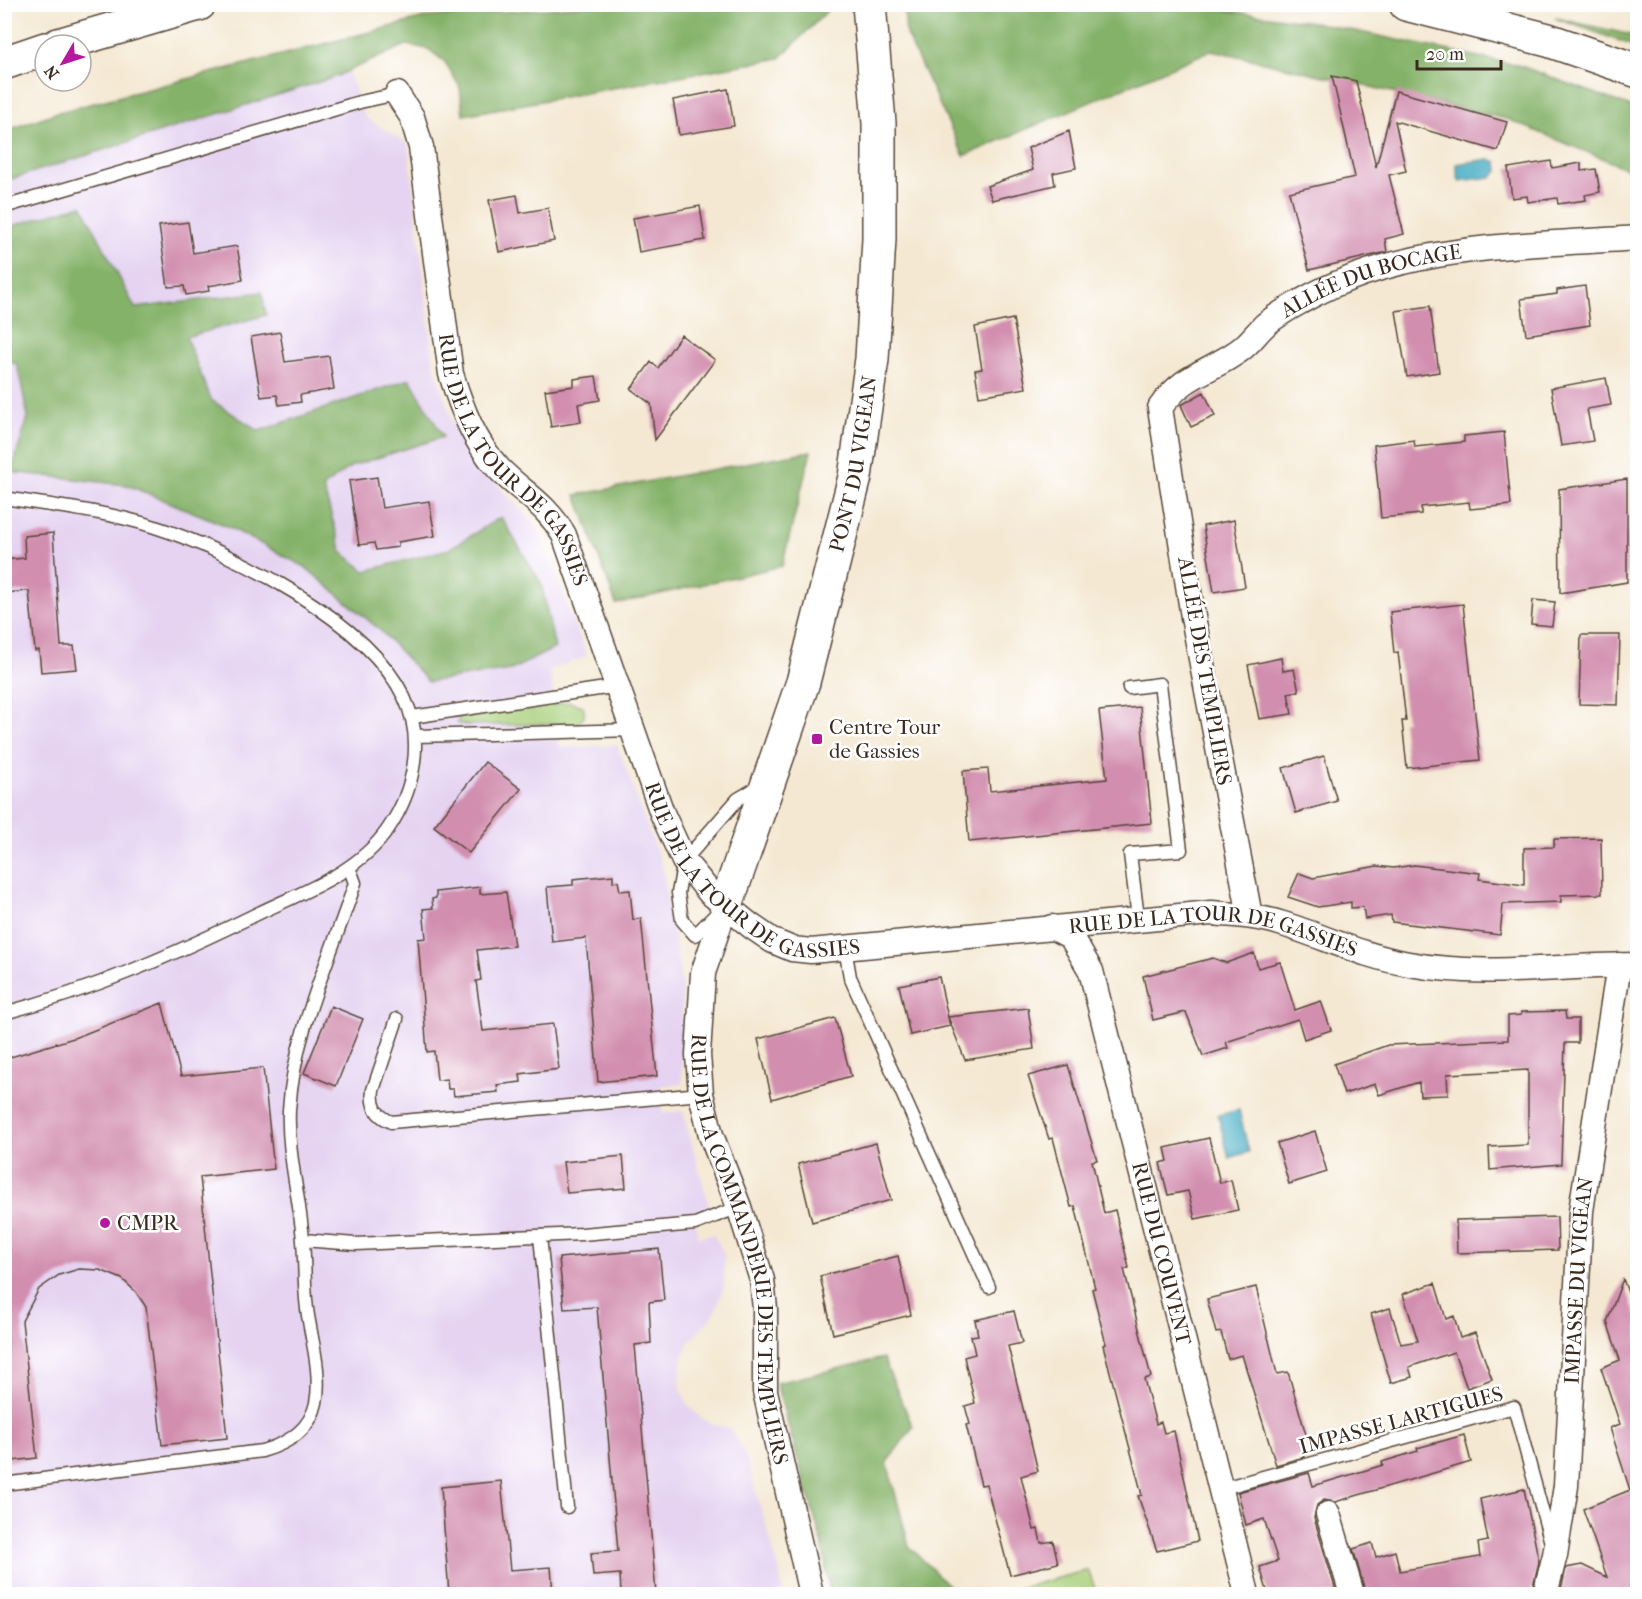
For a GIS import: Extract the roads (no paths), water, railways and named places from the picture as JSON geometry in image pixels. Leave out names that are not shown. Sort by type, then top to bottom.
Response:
[{"type":"main road","points":[[93,35],[199,4]]},
{"type":"main road","points":[[1406,4],[1548,40],[1638,71]]},
{"type":"main road","name":"PONT DU VIGEAN","points":[[726,905],[803,682],[855,477],[872,358],[879,239],[879,123],[870,13]]},
{"type":"main road","points":[[4,63],[33,53]]},
{"type":"street","name":"RUE DE LA TOUR DE GASSIES","points":[[397,94],[412,117],[421,147],[451,374],[461,408],[478,443],[499,469],[541,503],[564,536],[663,813],[684,861],[710,893],[773,941],[792,949],[811,951],[1138,918],[1211,913],[1250,916],[1282,924],[1374,957],[1439,969],[1489,971],[1628,965]]},
{"type":"street","name":"ALLÉE DU BOCAGE","points":[[1165,426],[1160,408],[1172,390],[1241,350],[1267,324],[1301,301],[1348,278],[1398,262],[1458,252],[1638,238]]},
{"type":"street","name":"ALLÉE DES TEMPLIERS","points":[[1165,426],[1193,617],[1250,916]]},
{"type":"street","name":"RUE DE LA COMMANDERIE DES TEMPLIERS","points":[[726,905],[703,973],[698,1055],[701,1094],[711,1135],[739,1207],[762,1280],[765,1309],[765,1391],[812,1594]]},
{"type":"street","name":"RUE DU COUVENT","points":[[1052,927],[1071,937],[1091,971],[1247,1594]]},
{"type":"street","points":[[1628,965],[1638,946]]},
{"type":"street","name":"IMPASSE DU VIGEAN","points":[[1545,1594],[1555,1555],[1566,1486],[1581,1211],[1628,965]]},
{"type":"street","points":[[1328,1514],[1352,1594]]},
{"type":"lane","points":[[4,207],[360,102],[397,94]]},
{"type":"lane","points":[[4,498],[76,509],[151,526],[214,549],[287,588],[337,623],[374,655],[404,696],[416,736],[415,768],[405,798],[388,830],[363,857],[336,876],[170,956],[56,1000],[4,1013]]},
{"type":"lane","points":[[1129,688],[1160,684],[1181,850],[1131,854],[1138,918]]},
{"type":"lane","points":[[412,717],[619,686]]},
{"type":"lane","points":[[416,736],[634,730]]},
{"type":"lane","points":[[726,905],[695,934],[682,920],[678,893],[684,861],[738,799],[769,780]]},
{"type":"lane","points":[[4,1484],[262,1451],[282,1446],[309,1422],[316,1404],[318,1385],[303,1279],[303,1240],[289,1110],[297,1064],[314,995],[355,883],[349,867]]},
{"type":"lane","points":[[845,948],[850,977],[989,1287]]},
{"type":"lane","points":[[397,1019],[373,1090],[372,1101],[382,1118],[391,1122],[701,1094]]},
{"type":"lane","points":[[303,1240],[356,1244],[540,1236],[695,1224],[739,1207]]},
{"type":"lane","points":[[540,1236],[567,1507]]},
{"type":"lane","name":"IMPASSE LARTIGUES","points":[[1220,1489],[1514,1407],[1555,1555]]},
{"type":"water","points":[[1489,159],[1497,162],[1498,171],[1492,177],[1459,181],[1456,164]]},
{"type":"water","points":[[1239,1110],[1249,1152],[1229,1158],[1218,1115]]},
{"type":"place","name":"Centre Tour de Gassies","points":[[817,739]]},
{"type":"place","name":"CMPR","points":[[105,1223]]}]
